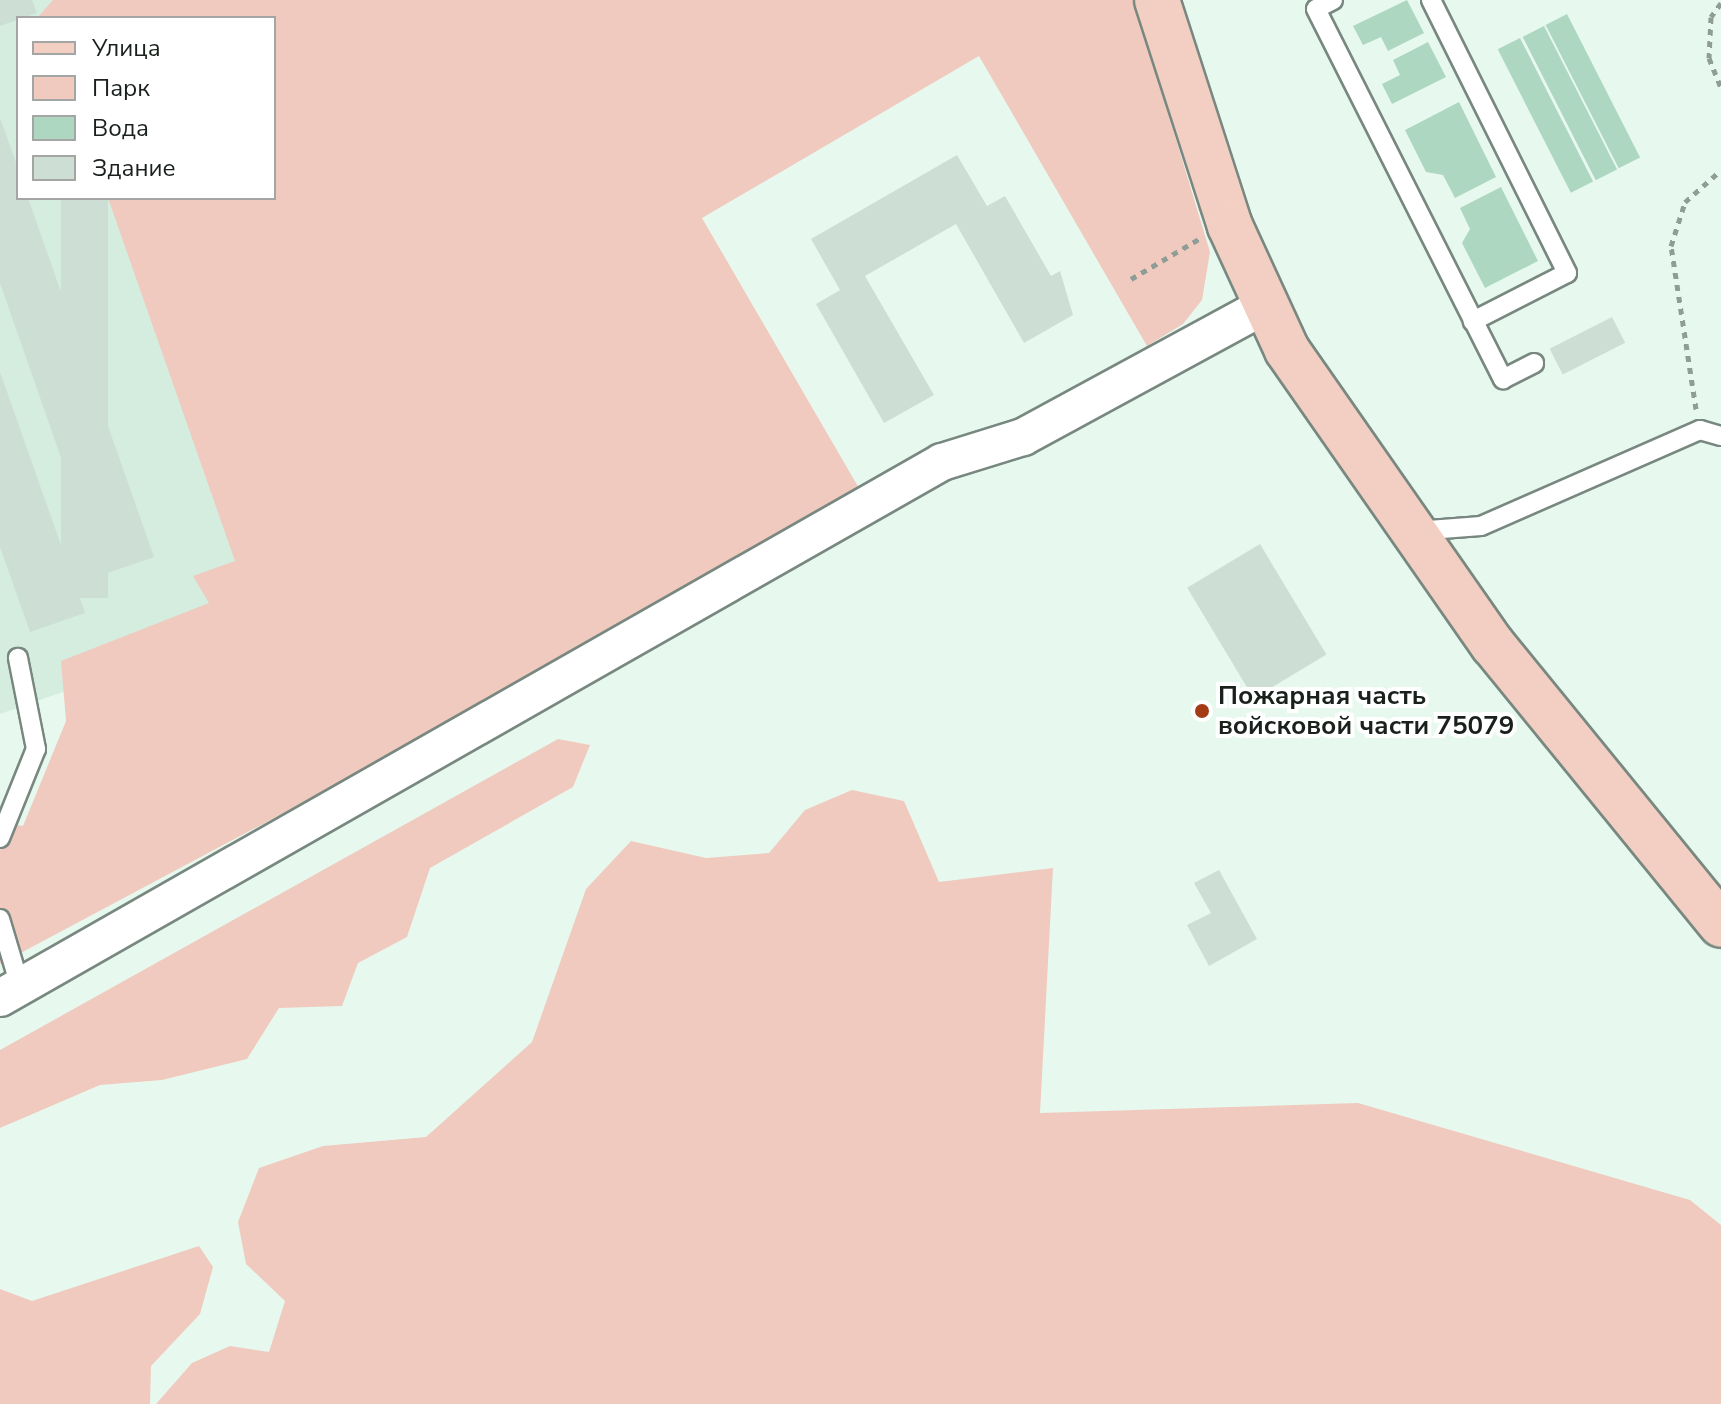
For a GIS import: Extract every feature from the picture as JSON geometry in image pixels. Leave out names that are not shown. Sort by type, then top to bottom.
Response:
[{"type":"street","points":[[1157,0],[1262,307],[1409,531],[1721,925]]},
{"type":"street","points":[[10,992],[942,462],[1023,437],[1262,307]]},
{"type":"lane","points":[[1333,0],[1316,9],[1503,379],[1534,363]]},
{"type":"lane","points":[[1431,0],[1567,273],[1473,321]]},
{"type":"lane","points":[[1409,531],[1481,526],[1700,430],[1721,436]]},
{"type":"lane","points":[[0,838],[36,749],[18,658]]},
{"type":"lane","points":[[0,919],[10,992]]},
{"type":"path","points":[[1721,3],[1711,17],[1709,58],[1721,88]]},
{"type":"path","points":[[1700,430],[1671,246],[1685,202],[1721,170]]},
{"type":"shaded area","points":[[0,0],[62,0],[67,16],[16,16],[16,200],[132,200],[277,617],[0,714]]},
{"type":"green space","points":[[53,0],[1134,0],[1210,252],[1202,300],[1183,324],[1147,346],[979,56],[702,218],[867,502],[0,964],[0,822],[23,826],[66,721],[61,661],[209,603],[193,576],[235,561],[109,200],[276,200],[276,16],[39,16]]},
{"type":"green space","points":[[558,739],[590,745],[573,787],[430,868],[407,937],[358,963],[342,1006],[279,1008],[247,1059],[162,1080],[100,1085],[0,1128],[0,1050]]},
{"type":"green space","points":[[852,790],[904,801],[939,882],[1053,868],[1040,1113],[1358,1103],[1690,1200],[1721,1225],[1721,1404],[156,1404],[192,1363],[230,1346],[269,1352],[285,1301],[246,1264],[238,1222],[259,1168],[323,1146],[426,1137],[532,1042],[586,889],[631,841],[706,858],[769,853],[805,810]]},
{"type":"green space","points":[[199,1246],[213,1267],[200,1314],[151,1366],[150,1404],[0,1404],[0,1289],[32,1301]]},
{"type":"water","points":[[1407,0],[1424,33],[1388,51],[1381,37],[1363,45],[1353,26]]},
{"type":"water","points":[[1567,14],[1640,157],[1619,168],[1546,25]]},
{"type":"water","points":[[1544,26],[1617,169],[1596,180],[1523,37]]},
{"type":"water","points":[[1520,38],[1593,181],[1571,193],[1498,49]]},
{"type":"water","points":[[1428,42],[1446,77],[1392,104],[1382,84],[1400,75],[1393,60]]},
{"type":"water","points":[[1459,102],[1496,177],[1455,198],[1443,175],[1426,172],[1405,130]]},
{"type":"water","points":[[1501,187],[1538,261],[1485,288],[1462,243],[1470,229],[1460,208]]},
{"type":"building","points":[[0,0],[32,0],[37,13],[16,16],[16,20],[0,26]]},
{"type":"building","points":[[0,118],[16,162],[16,200],[29,200],[154,557],[102,575],[0,283]]},
{"type":"building","points":[[957,155],[987,206],[1005,196],[1051,276],[1060,271],[1073,315],[1024,343],[956,224],[865,276],[934,395],[884,423],[816,304],[840,290],[811,239]]},
{"type":"building","points":[[61,200],[108,200],[108,598],[61,598]]},
{"type":"building","points":[[1612,317],[1625,343],[1563,375],[1550,349]]},
{"type":"building","points":[[0,372],[85,613],[30,632],[0,547]]},
{"type":"building","points":[[1260,544],[1326,655],[1254,698],[1187,588]]},
{"type":"building","points":[[1219,870],[1257,939],[1209,966],[1187,925],[1211,913],[1194,883]]},
{"type":"place","name":"Пожарная часть войсковой части 75079","points":[[1202,711]]}]
